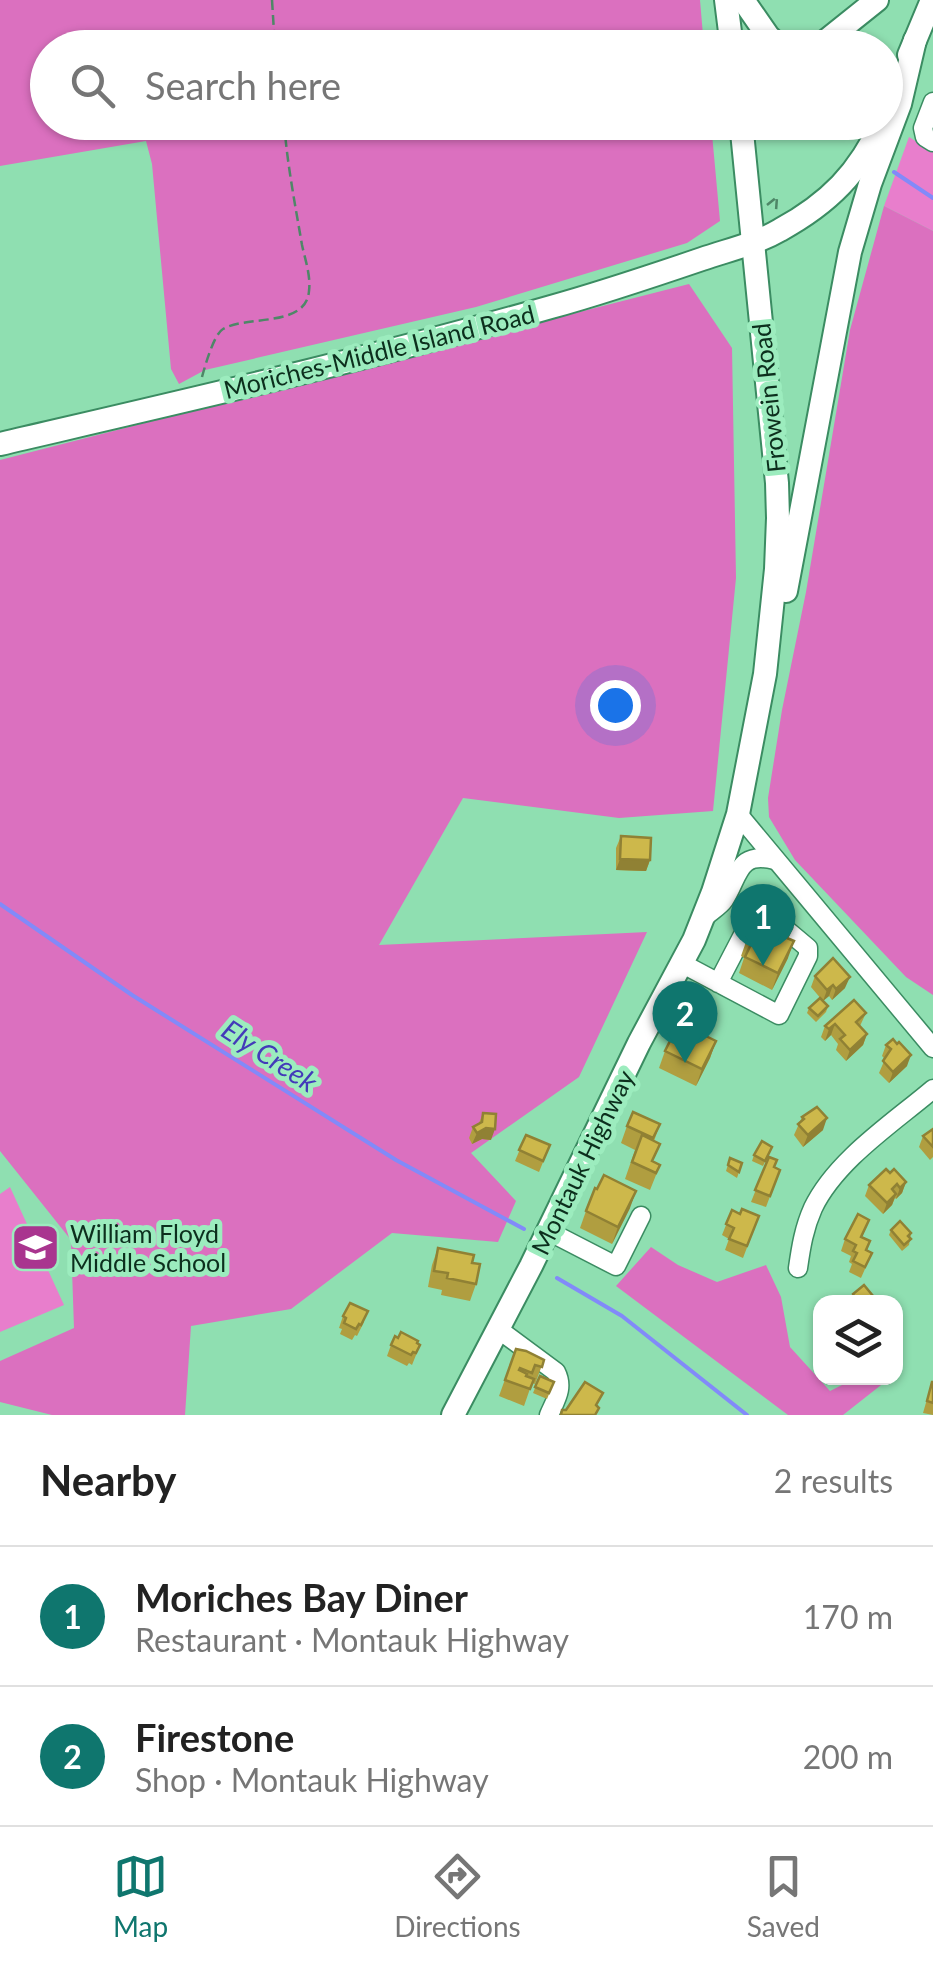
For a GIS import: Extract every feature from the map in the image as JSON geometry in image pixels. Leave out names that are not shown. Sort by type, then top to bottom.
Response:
[{"type":"main road","points":[[726,0],[730,30]]},
{"type":"main road","points":[[743,0],[763,30]]},
{"type":"main road","points":[[840,30],[877,0]]},
{"type":"main road","points":[[903,71],[932,0]]},
{"type":"main road","points":[[903,91],[915,40]]},
{"type":"main road","name":"Frowein Road","points":[[743,140],[778,501],[776,569],[764,674]]},
{"type":"main road","points":[[753,242],[780,230],[833,194],[859,165],[872,140]]},
{"type":"main road","points":[[764,674],[786,592],[850,252],[886,140]]},
{"type":"main road","name":"Moriches-Middle Island Road","points":[[0,444],[488,324],[612,289],[753,242]]},
{"type":"main road","name":"Montauk Highway","points":[[453,1415],[702,920],[738,814],[764,674]]},
{"type":"street","points":[[933,102],[923,133],[933,142]]},
{"type":"street","points":[[738,814],[933,1048]]},
{"type":"street","points":[[702,920],[723,901],[732,880],[750,859],[775,860]]},
{"type":"street","points":[[792,933],[815,905]]},
{"type":"street","points":[[681,963],[718,983],[779,1015],[808,956],[808,948],[758,906],[718,983]]},
{"type":"street","points":[[798,1268],[813,1208],[837,1172],[933,1088]]},
{"type":"street","points":[[548,1231],[616,1266],[641,1216]]},
{"type":"street","points":[[498,1329],[556,1372],[561,1383],[549,1415]]},
{"type":"path","points":[[272,0],[273,30]]},
{"type":"path","points":[[201,378],[222,329],[281,316],[305,303],[308,279],[286,140]]},
{"type":"path","points":[[766,206],[777,197],[776,212]]},
{"type":"shaded area","points":[[0,0],[700,0],[703,30],[30,30],[30,140],[713,140],[720,221],[687,243],[476,307],[205,370],[179,384],[171,369],[152,164],[146,141],[0,166]]},
{"type":"shaded area","points":[[909,137],[933,152],[933,231],[884,206]]},
{"type":"shaded area","points":[[884,206],[933,231],[933,995],[906,977],[795,860],[769,817],[768,798],[782,710],[850,330]]},
{"type":"shaded area","points":[[689,284],[732,348],[736,578],[713,811],[619,818],[463,798],[379,945],[647,932],[579,1077],[471,1153],[516,1201],[498,1242],[392,1233],[291,1309],[191,1326],[185,1415],[52,1415],[0,1402],[0,1361],[74,1328],[71,1240],[0,1151],[0,460]]},
{"type":"shaded area","points":[[10,1187],[64,1305],[0,1332],[0,1194]]},
{"type":"shaded area","points":[[651,1247],[678,1265],[717,1282],[766,1265],[781,1297],[790,1347],[813,1372],[813,1385],[825,1385],[830,1391],[842,1385],[881,1385],[843,1415],[788,1415],[616,1286]]},
{"type":"building","points":[[621,836],[651,838],[650,860],[620,859]]},
{"type":"building","points":[[759,916],[792,928],[787,938],[794,941],[778,973],[745,957],[752,942],[747,939]]},
{"type":"building","points":[[833,958],[850,977],[836,989],[833,985],[827,990],[815,976]]},
{"type":"building","points":[[820,998],[828,1006],[818,1016],[809,1008]]},
{"type":"building","points":[[854,1000],[866,1013],[856,1022],[867,1034],[850,1050],[840,1039],[845,1035],[835,1024],[829,1029],[825,1026]]},
{"type":"building","points":[[679,1023],[716,1041],[702,1069],[665,1051]]},
{"type":"building","points":[[893,1039],[911,1055],[893,1072],[883,1061],[891,1049],[886,1045]]},
{"type":"building","points":[[817,1107],[827,1118],[808,1135],[798,1124]]},
{"type":"building","points":[[633,1112],[660,1124],[653,1138],[627,1126]]},
{"type":"building","points":[[483,1113],[496,1114],[495,1129],[477,1133],[473,1127],[482,1122]]},
{"type":"building","points":[[933,1129],[933,1147],[923,1136]]},
{"type":"building","points":[[526,1135],[550,1145],[543,1161],[519,1150]]},
{"type":"building","points":[[642,1135],[660,1144],[652,1161],[660,1165],[656,1173],[632,1162]]},
{"type":"building","points":[[762,1141],[772,1147],[765,1161],[754,1155]]},
{"type":"building","points":[[769,1157],[777,1160],[774,1167],[780,1170],[770,1196],[755,1190]]},
{"type":"building","points":[[730,1158],[742,1163],[739,1172],[728,1165]]},
{"type":"building","points":[[886,1169],[890,1173],[894,1169],[906,1182],[892,1189],[896,1194],[887,1203],[869,1185]]},
{"type":"building","points":[[604,1175],[636,1191],[618,1227],[586,1211]]},
{"type":"building","points":[[742,1209],[759,1216],[747,1246],[729,1239],[734,1228],[726,1224],[732,1210],[740,1214]]},
{"type":"building","points":[[858,1214],[869,1220],[861,1237],[870,1241],[866,1250],[872,1253],[865,1267],[853,1261],[856,1245],[845,1239]]},
{"type":"building","points":[[900,1221],[911,1233],[911,1239],[904,1245],[891,1230]]},
{"type":"building","points":[[438,1248],[474,1255],[472,1263],[480,1264],[476,1284],[434,1271]]},
{"type":"building","points":[[864,1285],[872,1295],[854,1295]]},
{"type":"building","points":[[350,1303],[368,1311],[356,1329],[344,1323]]},
{"type":"building","points":[[401,1332],[418,1341],[416,1353],[411,1355],[391,1345]]},
{"type":"building","points":[[516,1349],[544,1360],[542,1367],[535,1365],[532,1373],[519,1370],[534,1379],[530,1389],[505,1380]]},
{"type":"building","points":[[540,1376],[554,1382],[549,1393],[535,1387]]},
{"type":"building","points":[[585,1382],[603,1393],[595,1415],[561,1415],[562,1410],[566,1410]]},
{"type":"building","points":[[933,1382],[933,1403],[927,1401]]},
{"type":"waterway","points":[[894,172],[933,198]]},
{"type":"waterway","name":"Ely Creek","points":[[0,904],[132,995],[396,1160],[524,1229]]},
{"type":"waterway","name":"Ely Creek","points":[[557,1278],[622,1316],[747,1415]]},
{"type":"place","name":"Moriches Bay Diner","points":[[763,966]]},
{"type":"place","name":"Firestone","points":[[685,1063]]},
{"type":"place","name":"William Floyd Middle School","points":[[35,1247]]}]
